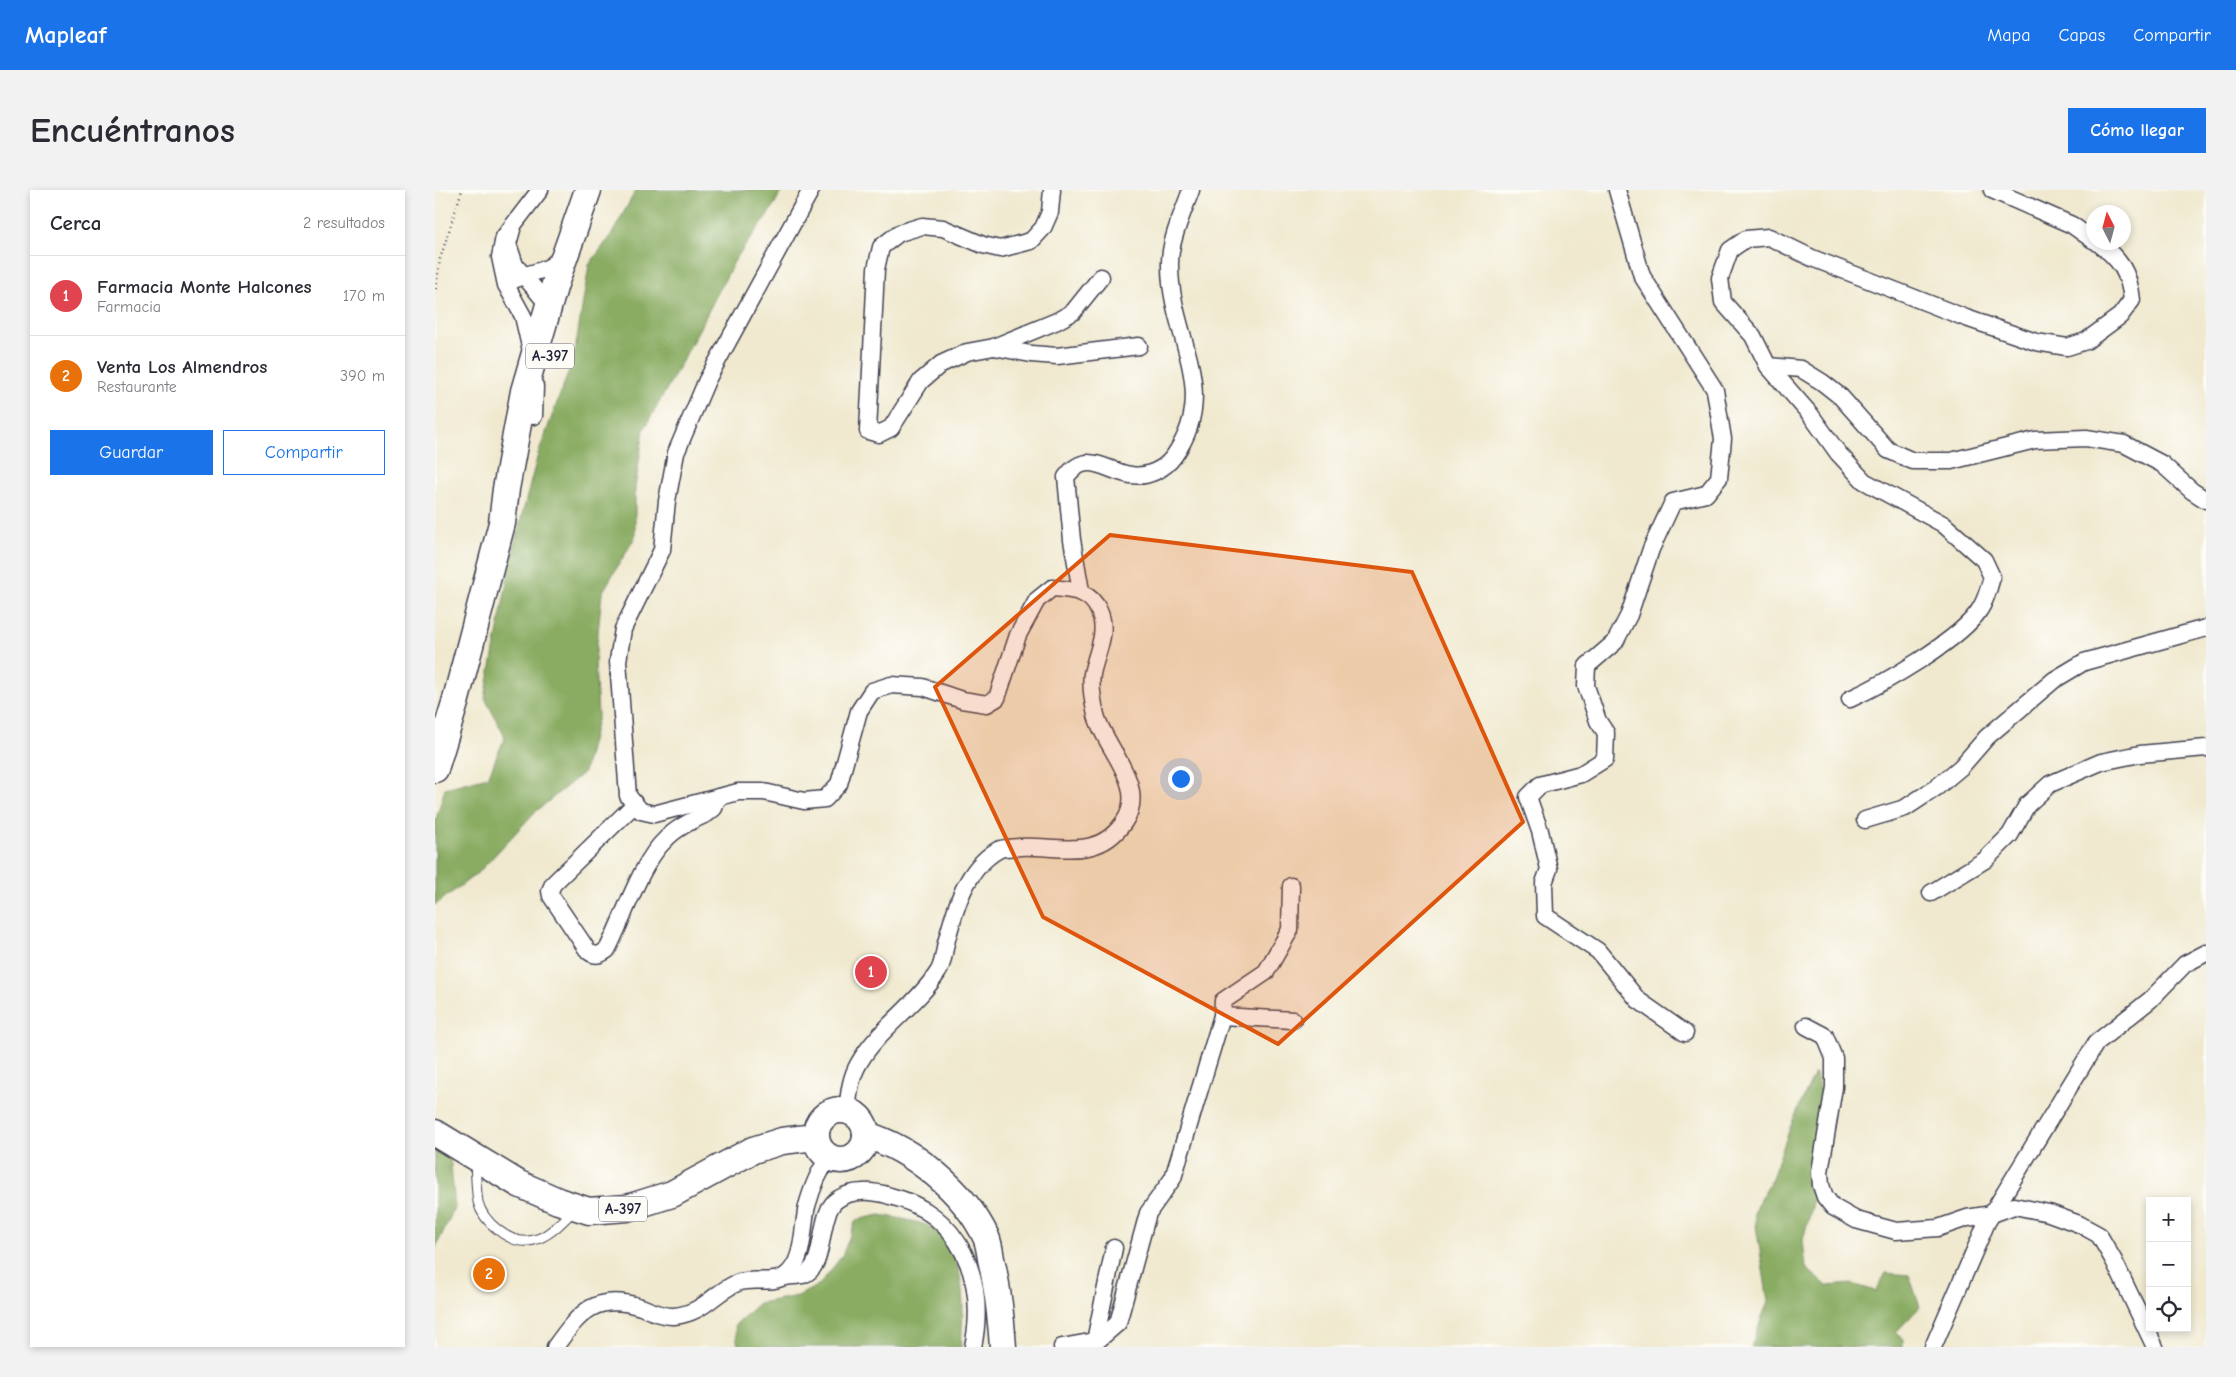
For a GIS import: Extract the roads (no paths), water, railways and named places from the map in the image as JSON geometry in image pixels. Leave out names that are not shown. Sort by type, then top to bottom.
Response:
[{"type":"main road","name":"A-397","points":[[502,523],[515,491],[588,190]]},
{"type":"main road","name":"A-397","points":[[435,769],[455,703],[502,523],[523,400],[532,364],[549,306],[599,190]]},
{"type":"main road","points":[[847,1111],[860,1118],[866,1135],[861,1151],[854,1157],[846,1160],[822,1147],[819,1122],[831,1112],[847,1111]]},
{"type":"main road","name":"A-397","points":[[435,1133],[519,1184],[577,1208],[589,1211],[627,1208],[672,1194],[753,1150],[782,1141],[822,1147]]},
{"type":"main road","points":[[866,1135],[886,1141],[920,1161],[961,1199],[986,1238],[999,1290],[1003,1347]]},
{"type":"street","points":[[532,364],[527,328],[516,302],[506,285],[499,257],[504,237],[540,190]]},
{"type":"street","points":[[811,190],[707,380],[676,453],[667,501],[662,550],[623,630],[618,661],[628,796],[641,811],[654,814],[738,792],[764,792],[805,802],[825,799],[839,784],[859,711],[872,692],[891,685],[923,687],[962,700],[987,704],[997,698],[1018,635],[1037,600],[1052,588],[1081,591],[1091,598],[1100,612],[1103,634],[1092,675],[1092,699],[1097,718],[1129,782],[1132,798],[1125,822],[1108,840],[1092,848],[1030,847],[1000,849],[983,860],[969,878],[950,929],[939,971],[911,1006],[881,1034],[859,1063],[850,1084],[847,1111]]},
{"type":"street","points":[[1052,190],[1050,212],[1043,228],[1031,241],[1000,249],[983,245],[943,228],[922,226],[899,233],[881,247],[876,269],[868,431],[879,434],[891,428],[921,381],[941,364],[967,352],[994,347],[1057,321],[1073,312],[1101,277]]},
{"type":"street","points":[[1081,591],[1072,540],[1066,477],[1074,467],[1083,463],[1102,465],[1131,476],[1156,472],[1173,458],[1190,428],[1194,403],[1194,378],[1173,301],[1169,265],[1175,238],[1191,190]]},
{"type":"street","points":[[1617,190],[1642,276],[1715,390],[1723,439],[1719,478],[1706,494],[1673,502],[1651,549],[1629,615],[1615,642],[1587,666],[1586,686],[1598,721],[1606,733],[1605,759],[1581,774],[1540,785],[1528,797],[1540,831],[1549,870],[1544,883],[1545,916],[1598,951],[1639,1000],[1685,1033]]},
{"type":"street","points":[[1992,190],[2072,225],[2086,235]]},
{"type":"street","points":[[513,226],[509,244],[510,254],[523,276],[549,306],[553,314],[534,388],[534,416]]},
{"type":"street","points":[[1850,699],[1870,690],[1920,660],[1962,630],[1980,610],[1992,577],[1984,560],[1943,524],[1863,481],[1852,470],[1810,414],[1768,366],[1753,336],[1723,302],[1720,278],[1730,250],[1746,239],[1769,237],[1812,258],[1966,318],[2036,342],[2067,347],[2086,341],[2093,336],[2120,316],[2132,300],[2130,282],[2125,271],[2107,250]]},
{"type":"street","points":[[506,285],[523,276],[552,266],[575,245]]},
{"type":"street","points":[[516,302],[532,309],[542,309],[549,306]]},
{"type":"street","points":[[994,347],[1031,354],[1057,356],[1139,346]]},
{"type":"street","points":[[1768,366],[1801,369],[1822,382],[1841,397],[1888,450],[1913,461],[1951,461],[2035,440],[2086,438],[2124,444],[2162,464],[2192,491],[2206,500]]},
{"type":"street","points":[[1865,820],[1905,808],[1937,788],[1961,767],[1987,737],[2054,680],[2084,662],[2206,628]]},
{"type":"street","points":[[1931,893],[1985,860],[2010,835],[2027,805],[2050,784],[2101,762],[2140,754],[2206,748]]},
{"type":"street","points":[[635,804],[553,884],[550,891],[556,904],[588,951],[593,955],[600,955],[607,950],[635,888],[657,847],[667,837],[714,808],[718,797]]},
{"type":"street","points":[[1062,1347],[1093,1344],[1119,1323],[1147,1213],[1173,1178],[1222,1016],[1223,1001],[1266,972],[1290,930],[1291,886]]},
{"type":"street","points":[[1933,1347],[1993,1214],[2096,1043],[2150,1000],[2185,964],[2206,953]]},
{"type":"street","points":[[1222,1016],[1293,1020]]},
{"type":"street","points":[[1807,1026],[1825,1036],[1834,1058],[1834,1087],[1820,1172],[1821,1185],[1825,1197],[1833,1207],[1856,1220],[1896,1231],[1938,1228],[1967,1218],[1993,1214],[2014,1206],[2049,1213],[2079,1224],[2099,1235],[2115,1261],[2155,1347]]},
{"type":"street","points":[[785,1277],[795,1265],[800,1252],[813,1185],[821,1168],[822,1147]]},
{"type":"street","points":[[555,1347],[574,1321],[597,1304],[624,1302],[672,1316],[694,1312],[737,1283],[753,1279],[768,1280],[805,1274],[816,1264],[829,1210],[837,1199],[852,1193],[874,1192],[898,1198],[921,1208],[944,1224],[958,1241],[967,1259],[975,1289],[977,1326],[973,1347]]},
{"type":"street","points":[[1093,1344],[1114,1248]]},
{"type":"lane","points":[[475,1158],[478,1202],[482,1212],[491,1224],[509,1238],[523,1242],[537,1240],[561,1224],[577,1208]]},
{"type":"place","name":"Farmacia Monte Halcones","points":[[871,972]]},
{"type":"place","name":"Venta Los Almendros","points":[[489,1274]]}]
